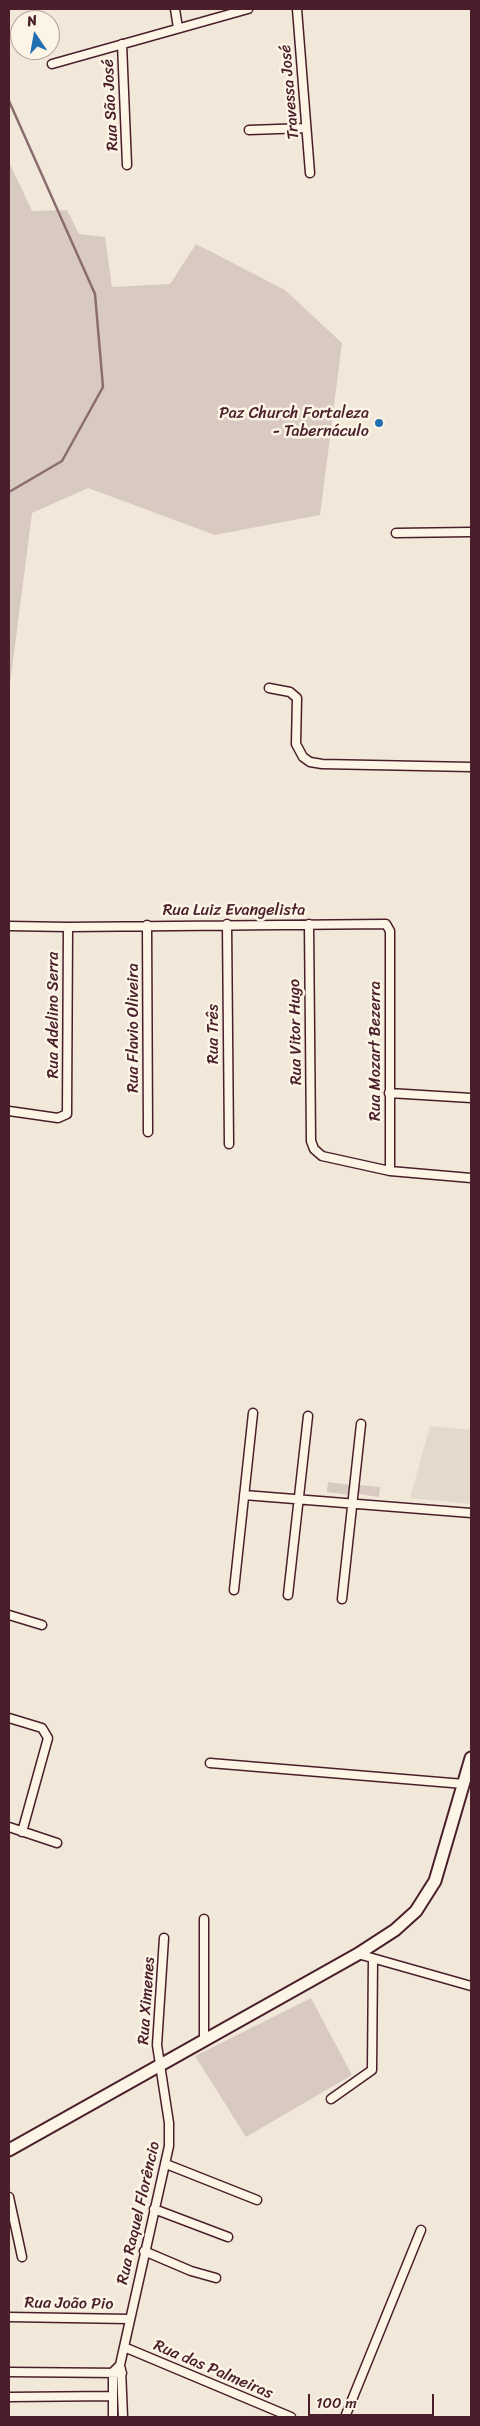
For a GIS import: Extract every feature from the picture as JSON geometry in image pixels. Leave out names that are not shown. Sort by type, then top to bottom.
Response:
[{"type":"main road","points":[[9,2150],[358,1954],[395,1930],[416,1911],[428,1895],[435,1881],[471,1758]]},
{"type":"street","points":[[175,9],[178,28]]},
{"type":"street","points":[[52,64],[248,9]]},
{"type":"street","name":"Travessa José","points":[[297,9],[310,173]]},
{"type":"street","name":"Rua São José","points":[[122,44],[127,165]]},
{"type":"street","points":[[249,130],[306,128]]},
{"type":"street","points":[[396,533],[471,532]]},
{"type":"street","points":[[269,688],[290,692],[297,698],[296,744],[303,757],[310,762],[322,764],[471,767]]},
{"type":"street","name":"Rua Três","points":[[227,924],[229,1144]]},
{"type":"street","name":"Rua Vitor Hugo","points":[[309,924],[311,1141],[314,1149],[322,1156],[390,1171]]},
{"type":"street","name":"Rua Luiz Evangelista","points":[[9,926],[386,924],[390,931]]},
{"type":"street","name":"Rua Flavio Oliveira","points":[[147,925],[148,1132]]},
{"type":"street","name":"Rua Adelino Serra","points":[[9,1111],[58,1118],[65,1116],[68,1107],[70,927]]},
{"type":"street","name":"Rua Mozart Bezerra","points":[[390,931],[390,1171]]},
{"type":"street","points":[[389,1093],[471,1098]]},
{"type":"street","points":[[390,1171],[471,1178]]},
{"type":"street","points":[[234,1590],[254,1413]]},
{"type":"street","points":[[288,1594],[308,1416]]},
{"type":"street","points":[[342,1600],[361,1424]]},
{"type":"street","points":[[244,1495],[471,1513]]},
{"type":"street","points":[[9,1615],[42,1625]]},
{"type":"street","points":[[9,1718],[42,1728],[48,1738],[22,1832]]},
{"type":"street","points":[[210,1763],[464,1784]]},
{"type":"street","points":[[9,1827],[57,1843]]},
{"type":"street","points":[[204,1919],[204,2040]]},
{"type":"street","name":"Rua Ximenes","points":[[159,2066],[157,2038],[164,1938]]},
{"type":"street","points":[[358,1954],[471,1986]]},
{"type":"street","points":[[331,2100],[372,2070],[372,1959]]},
{"type":"street","name":"Rua Raquel Florêncio","points":[[123,2417],[122,2373],[120,2365],[144,2251],[166,2164],[170,2133],[159,2066]]},
{"type":"street","points":[[166,2164],[257,2200]]},
{"type":"street","points":[[9,2197],[22,2257]]},
{"type":"street","points":[[154,2209],[228,2237]]},
{"type":"street","points":[[345,2417],[421,2230]]},
{"type":"street","points":[[144,2251],[198,2274],[216,2278]]},
{"type":"street","name":"Rua João Pio","points":[[9,2317],[129,2319]]},
{"type":"street","name":"Rua das Palmeiras","points":[[124,2347],[291,2417]]},
{"type":"street","points":[[113,2417],[113,2372],[120,2365]]},
{"type":"street","points":[[9,2372],[122,2373]]},
{"type":"street","points":[[9,2397],[113,2396]]},
{"type":"shaded area","points":[[9,162],[32,211],[67,210],[79,234],[105,237],[112,287],[170,284],[196,244],[285,290],[342,343],[320,515],[215,535],[88,488],[32,513],[9,692]]},
{"type":"shaded area","points":[[430,1426],[471,1430],[471,1504],[410,1498]]},
{"type":"shaded area","points":[[328,1482],[351,1485],[350,1495],[327,1492]]},
{"type":"shaded area","points":[[359,1485],[380,1487],[379,1497],[358,1494]]},
{"type":"shaded area","points":[[311,1998],[352,2075],[246,2137],[195,2056]]},
{"type":"waterway","points":[[9,101],[95,294],[103,387],[62,461],[9,492]]},
{"type":"place","name":"Paz Church Fortaleza - Tabernáculo","points":[[379,423]]}]
